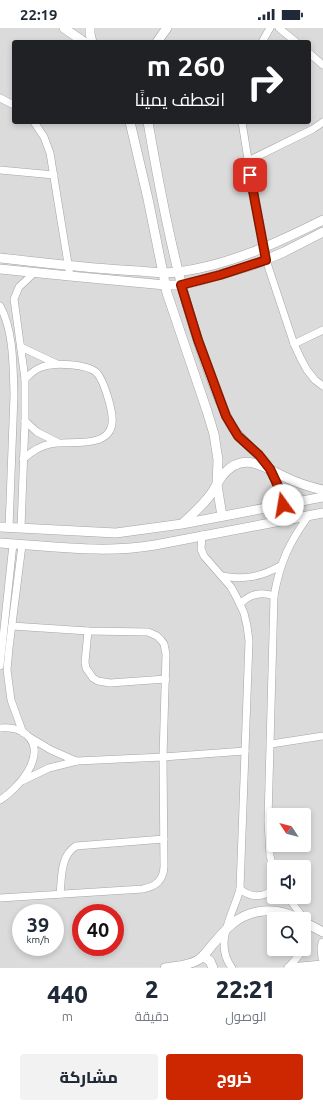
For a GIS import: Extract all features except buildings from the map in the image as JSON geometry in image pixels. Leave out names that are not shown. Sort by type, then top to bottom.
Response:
[{"type":"street","points":[[64,28],[81,40]]},
{"type":"street","points":[[90,28],[92,40]]},
{"type":"street","points":[[157,40],[158,28]]},
{"type":"street","points":[[158,40],[167,28]]},
{"type":"street","points":[[263,40],[270,28]]},
{"type":"street","points":[[279,28],[294,40]]},
{"type":"street","points":[[311,55],[323,65]]},
{"type":"street","points":[[0,98],[12,104]]},
{"type":"street","points":[[248,161],[313,129],[323,122]]},
{"type":"street","points":[[35,124],[44,137],[50,153],[70,276]]},
{"type":"street","points":[[130,124],[148,199],[165,285],[212,428],[217,454],[217,485],[222,516]]},
{"type":"street","points":[[148,124],[178,272],[198,340],[226,416],[238,436],[259,455],[270,469],[279,488],[283,505]]},
{"type":"street","points":[[242,124],[266,260],[294,344],[307,370],[315,380],[323,386]]},
{"type":"street","points":[[0,170],[54,175]]},
{"type":"street","points":[[0,258],[111,270],[163,273],[178,272],[223,262],[263,248],[290,237],[323,220]]},
{"type":"street","points":[[0,269],[165,285],[181,285],[220,275],[266,260],[323,232]]},
{"type":"street","points":[[21,528],[25,380],[14,299],[19,287],[34,273]]},
{"type":"street","points":[[0,306],[10,337],[13,358],[14,395],[12,486],[5,528],[106,534],[182,524],[323,497]]},
{"type":"street","points":[[294,344],[323,330]]},
{"type":"street","points":[[21,347],[59,365]]},
{"type":"street","points":[[23,459],[40,447],[59,443],[91,442],[99,440],[108,433],[113,421],[102,380],[93,369],[51,365],[40,367],[31,373],[25,380]]},
{"type":"street","points":[[14,395],[25,396]]},
{"type":"street","points":[[25,421],[41,434],[59,443]]},
{"type":"street","points":[[182,524],[203,504],[222,476],[230,469],[245,462],[254,462],[299,483],[323,490]]},
{"type":"street","points":[[12,486],[22,486]]},
{"type":"street","points":[[0,543],[118,549],[143,547],[323,513]]},
{"type":"street","points":[[271,860],[268,838],[274,596],[280,566],[292,540],[309,515]]},
{"type":"street","points":[[202,535],[201,549],[204,556],[231,587],[240,604],[247,626],[249,641],[240,889],[223,941],[224,953],[232,968]]},
{"type":"street","points":[[0,666],[18,544]]},
{"type":"street","points":[[222,576],[246,578],[258,576],[280,566]]},
{"type":"street","points":[[240,604],[247,598],[256,594],[274,596]]},
{"type":"street","points":[[0,898],[143,889],[156,884],[161,880],[164,874],[166,649],[164,644],[153,633],[142,631],[88,631],[6,627]]},
{"type":"street","points":[[6,627],[9,648],[8,680],[11,700],[25,734],[33,747],[34,756],[22,781]]},
{"type":"street","points":[[88,631],[85,662],[86,668],[93,678],[98,681],[110,683],[166,679]]},
{"type":"street","points":[[0,728],[13,728],[51,750],[77,761]]},
{"type":"street","points":[[271,744],[323,736]]},
{"type":"street","points":[[0,806],[3,798],[22,781],[48,768],[77,761],[245,751]]},
{"type":"street","points":[[60,894],[63,863],[70,850],[76,846],[164,839]]},
{"type":"street","points":[[240,889],[248,894],[257,896],[267,893]]},
{"type":"street","points":[[165,968],[188,964],[198,960],[226,930],[242,917],[262,911],[282,912]]},
{"type":"street","points":[[311,925],[323,932]]},
{"type":"street","points":[[323,943],[323,958]]},
{"type":"street","points":[[203,956],[210,961],[213,968]]},
{"type":"street","points":[[288,968],[298,956]]},
{"type":"street","points":[[288,968],[323,965]]},
{"type":"shaded area","points":[[0,28],[323,28],[323,967],[0,968]]},
{"type":"route","points":[[250,175],[266,260],[220,275],[181,285],[198,340],[226,416],[238,436],[245,444],[259,455],[270,469],[276,479],[283,505]]}]
